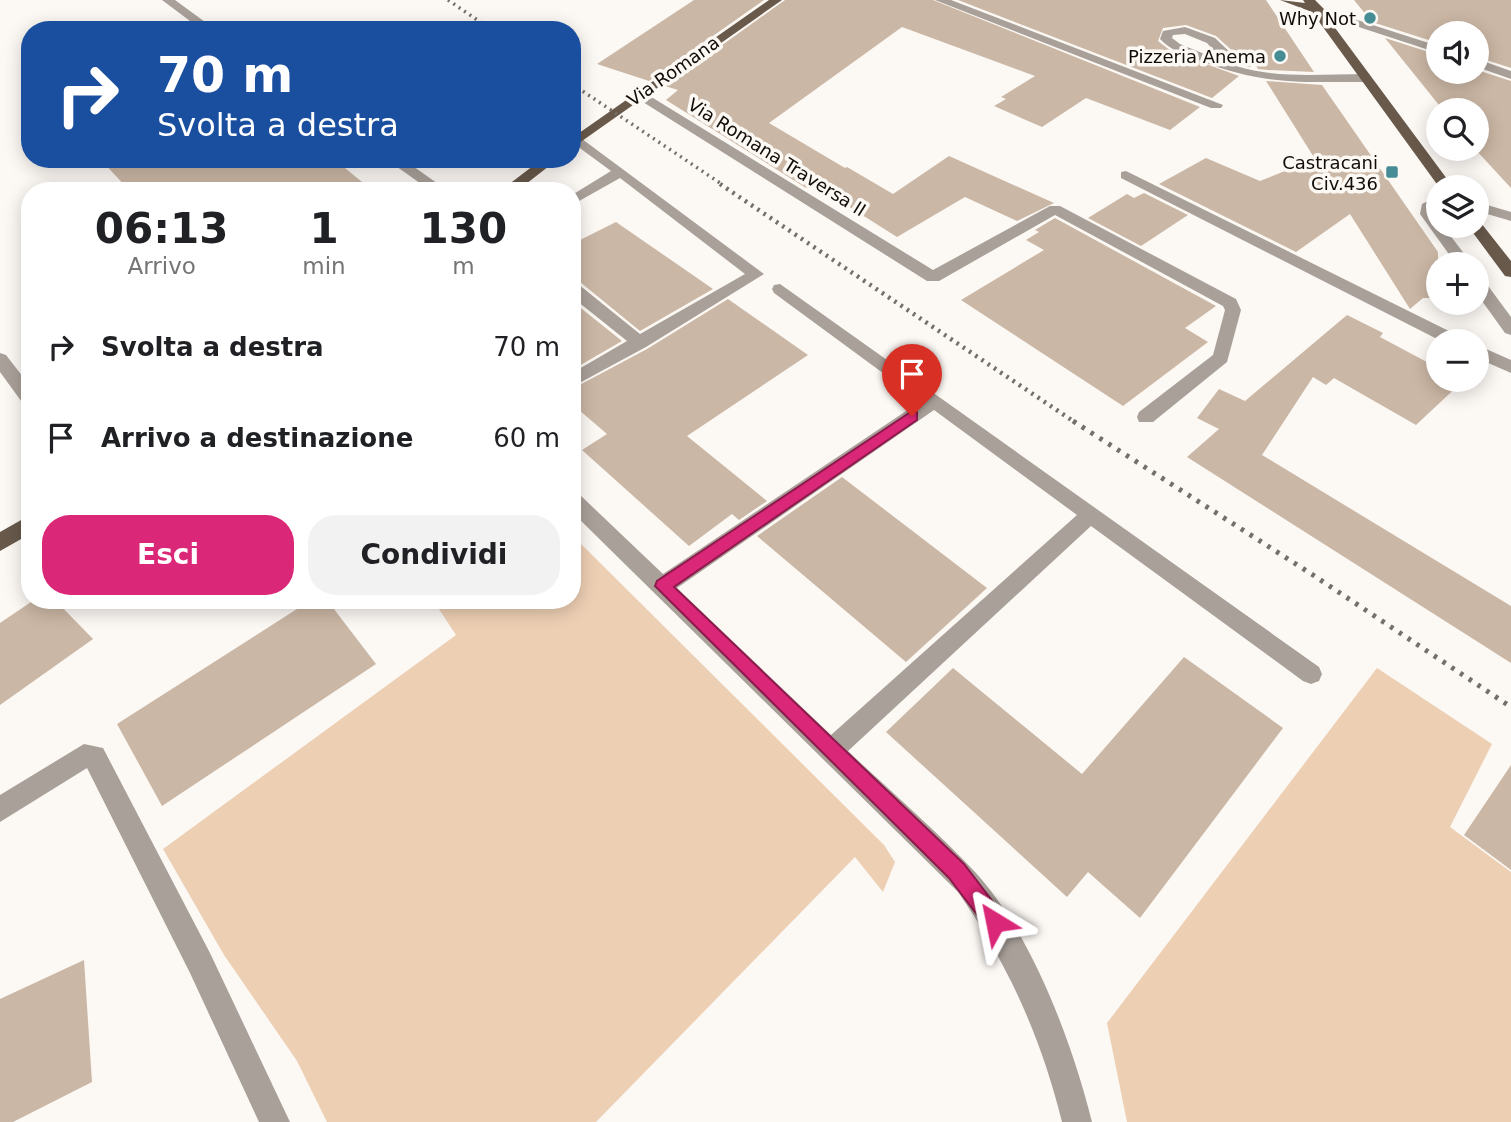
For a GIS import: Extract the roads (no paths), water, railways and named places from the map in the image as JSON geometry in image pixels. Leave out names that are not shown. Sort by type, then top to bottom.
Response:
[{"type":"main road","name":"Via Romana","points":[[581,138],[776,0]]},
{"type":"main road","points":[[1286,0],[1320,11]]},
{"type":"main road","points":[[1309,0],[1320,11],[1334,37],[1437,175]]},
{"type":"main road","points":[[519,182],[539,168]]},
{"type":"main road","points":[[1485,238],[1511,272]]},
{"type":"main road","points":[[0,543],[21,529]]},
{"type":"street","points":[[168,0],[197,21]]},
{"type":"street","points":[[941,0],[1216,105]]},
{"type":"street","points":[[1320,11],[1426,46]]},
{"type":"street","points":[[1229,68],[1231,60],[1219,45],[1199,33],[1175,30],[1167,33],[1167,39],[1176,47],[1229,68],[1264,77],[1365,78]]},
{"type":"street","points":[[1489,67],[1511,75]]},
{"type":"street","name":"Via Romana Traversa II","points":[[640,94],[933,277],[1055,209],[1230,303],[1233,310],[1220,358],[1146,418]]},
{"type":"street","points":[[581,146],[757,274],[581,376]]},
{"type":"street","points":[[406,168],[428,182]]},
{"type":"street","points":[[581,196],[620,172]]},
{"type":"street","points":[[1126,175],[1431,329]]},
{"type":"street","points":[[1489,210],[1511,217]]},
{"type":"street","points":[[780,289],[1311,674]]},
{"type":"street","points":[[581,295],[640,343]]},
{"type":"street","points":[[1489,299],[1511,329]]},
{"type":"street","points":[[1489,357],[1511,367]]},
{"type":"street","points":[[0,359],[21,388]]},
{"type":"street","points":[[663,586],[934,401]]},
{"type":"street","points":[[581,508],[957,871],[995,922],[1028,980],[1048,1026],[1077,1122]]},
{"type":"street","points":[[832,750],[1091,514]]},
{"type":"street","points":[[0,809],[83,756],[94,756],[200,963],[275,1122]]},
{"type":"railway","points":[[448,0],[479,21]]},
{"type":"railway","points":[[581,90],[723,185]]},
{"type":"railway","points":[[720,184],[1073,421]]},
{"type":"railway","points":[[1073,421],[1313,575],[1511,707]]},
{"type":"place","name":"Why Not","points":[[1370,18]]},
{"type":"place","name":"Pizzeria Anema","points":[[1280,56]]},
{"type":"place","name":"Castracani Civ.436","points":[[1392,172]]}]
